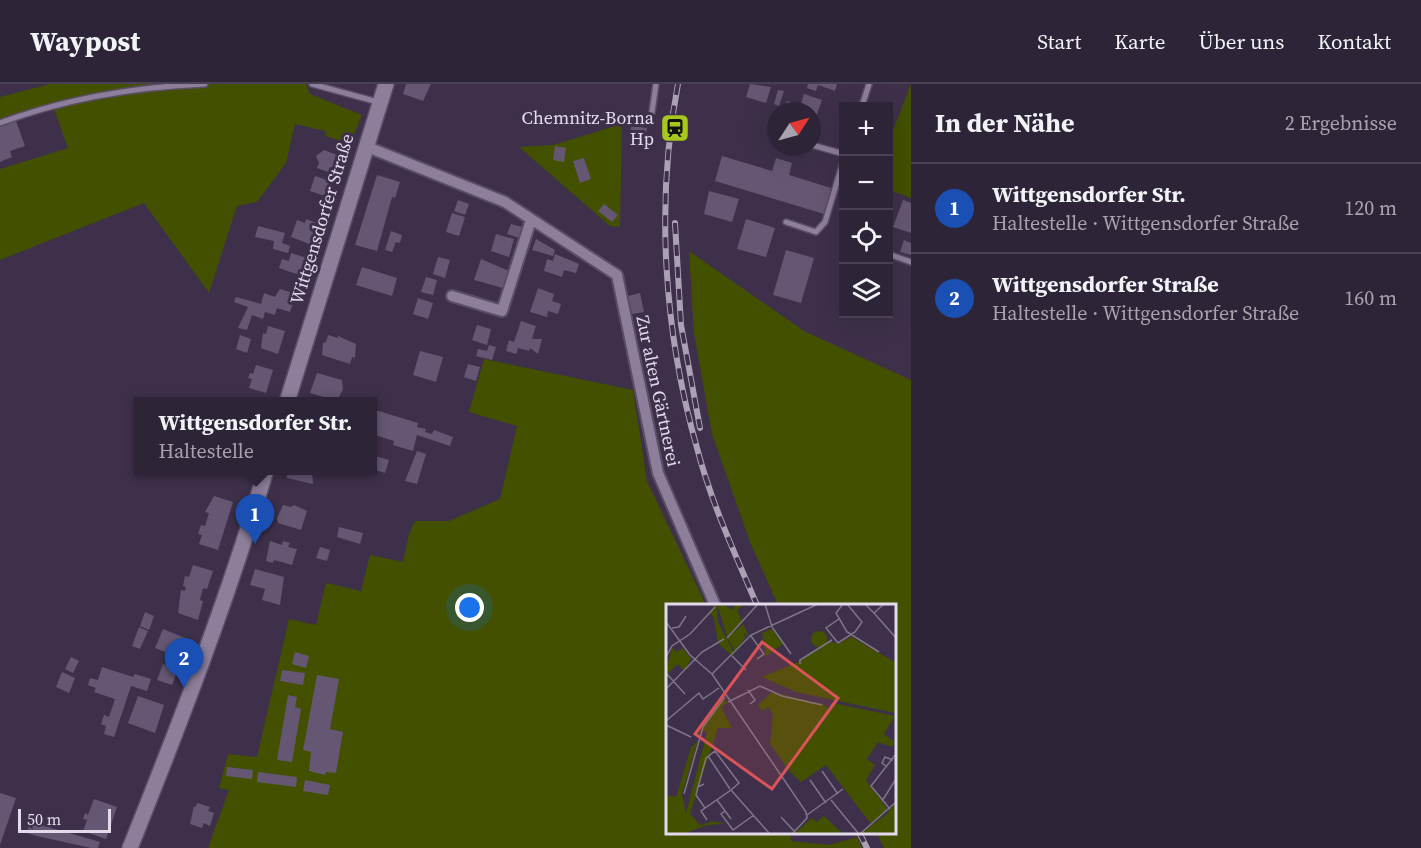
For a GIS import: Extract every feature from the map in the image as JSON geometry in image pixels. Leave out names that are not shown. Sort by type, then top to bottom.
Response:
[{"type":"street","name":"Wittgensdorfer Straße","points":[[288,397],[378,102],[386,84]]},
{"type":"street","name":"Zur alten Gärtnerei","points":[[365,146],[505,202],[617,275],[658,473],[715,604]]},
{"type":"street","points":[[452,296],[502,312],[531,220]]},
{"type":"street","points":[[130,848],[194,685],[243,548],[265,475]]},
{"type":"lane","points":[[0,123],[88,96],[118,91],[205,84]]},
{"type":"lane","points":[[312,84],[378,102]]},
{"type":"lane","points":[[652,112],[656,84]]},
{"type":"lane","points":[[863,102],[869,84]]},
{"type":"lane","points":[[821,148],[839,153]]},
{"type":"lane","points":[[786,222],[816,231],[825,222],[839,173]]},
{"type":"lane","points":[[893,256],[911,262]]},
{"type":"green space","points":[[50,84],[306,84],[310,94],[362,115],[350,144],[326,136],[325,131],[295,124],[286,163],[257,202],[237,206],[209,293],[144,203],[0,260],[0,169],[68,148],[54,109],[30,109],[0,119],[0,97]]},
{"type":"green space","points":[[911,84],[911,198],[893,191],[893,131]]},
{"type":"green space","points":[[622,124],[620,227],[610,226],[519,147],[553,145]]},
{"type":"green space","points":[[689,251],[804,331],[911,380],[911,848],[884,848],[876,833],[896,833],[896,604],[778,604],[750,542],[712,434],[694,333]]},
{"type":"green space","points":[[484,359],[633,390],[647,481],[706,604],[666,604],[666,833],[790,833],[791,841],[829,845],[857,837],[862,848],[208,848],[229,790],[219,788],[228,754],[257,757],[289,619],[316,625],[326,583],[361,591],[370,555],[403,562],[409,534],[415,521],[449,521],[500,499],[517,426],[469,412]]},
{"type":"building","points":[[406,84],[431,84],[423,101],[403,94]]},
{"type":"building","points":[[750,84],[771,87],[766,103],[746,97]]},
{"type":"building","points":[[808,84],[837,84],[835,91],[818,85],[816,91],[807,88]]},
{"type":"building","points":[[778,90],[784,91],[780,102],[775,102]]},
{"type":"building","points":[[804,94],[822,100],[821,103],[802,102]]},
{"type":"building","points":[[16,121],[25,146],[10,151],[12,157],[0,162],[0,127]]},
{"type":"building","points":[[631,126],[647,128],[645,140],[649,140],[648,149],[629,147]]},
{"type":"building","points":[[555,146],[566,148],[564,162],[553,160]]},
{"type":"building","points":[[324,150],[340,156],[334,174],[317,168],[319,163],[316,156]]},
{"type":"building","points":[[722,156],[772,171],[776,158],[792,163],[789,175],[831,188],[824,214],[715,181]]},
{"type":"building","points":[[584,158],[591,179],[580,183],[573,161]]},
{"type":"building","points":[[377,175],[400,182],[395,198],[392,197],[377,251],[355,245]]},
{"type":"building","points":[[315,176],[333,182],[328,197],[310,191]]},
{"type":"building","points":[[709,191],[739,199],[732,222],[704,214]]},
{"type":"building","points":[[458,200],[469,204],[465,215],[454,211]]},
{"type":"building","points":[[903,200],[911,203],[911,233],[893,227]]},
{"type":"building","points":[[604,204],[618,215],[612,222],[598,211]]},
{"type":"building","points":[[452,213],[465,217],[459,236],[446,232]]},
{"type":"building","points":[[306,219],[319,224],[312,245],[291,237],[297,220],[305,223]]},
{"type":"building","points":[[746,219],[775,228],[766,257],[737,249]]},
{"type":"building","points":[[511,224],[522,227],[519,238],[507,234]]},
{"type":"building","points":[[258,226],[285,233],[282,243],[290,246],[288,253],[273,249],[274,241],[255,237]]},
{"type":"building","points":[[391,231],[402,235],[400,243],[396,242],[392,252],[385,250]]},
{"type":"building","points":[[496,234],[514,239],[509,257],[491,251]]},
{"type":"building","points":[[536,239],[555,250],[553,256],[532,250]]},
{"type":"building","points":[[904,240],[911,243],[911,255],[900,252]]},
{"type":"building","points":[[786,250],[814,258],[801,303],[773,295]]},
{"type":"building","points":[[291,253],[307,258],[302,276],[279,268],[282,259],[289,261]]},
{"type":"building","points":[[555,254],[579,264],[576,273],[564,270],[562,277],[544,271],[547,259],[553,261]]},
{"type":"building","points":[[438,257],[450,260],[445,278],[433,274]]},
{"type":"building","points":[[481,259],[509,271],[503,288],[474,280]]},
{"type":"building","points":[[362,267],[397,278],[392,296],[356,285]]},
{"type":"building","points":[[426,277],[437,280],[433,295],[421,292]]},
{"type":"building","points":[[538,288],[554,294],[552,301],[561,304],[558,314],[548,311],[547,317],[530,312]]},
{"type":"building","points":[[280,289],[296,294],[290,312],[277,308],[275,315],[265,312],[263,319],[252,315],[247,330],[238,328],[248,307],[234,302],[236,297],[261,304],[264,293],[275,297]]},
{"type":"building","points":[[640,293],[644,312],[632,314],[628,296]]},
{"type":"building","points":[[418,298],[433,303],[428,319],[413,314]]},
{"type":"building","points":[[521,321],[536,326],[532,339],[542,339],[538,354],[530,348],[529,351],[518,348],[516,354],[506,351],[509,340],[514,342]]},
{"type":"building","points":[[477,325],[491,329],[487,345],[472,340]]},
{"type":"building","points":[[268,326],[285,331],[278,354],[261,348],[263,333],[266,334]]},
{"type":"building","points":[[240,335],[251,339],[247,353],[236,349]]},
{"type":"building","points":[[328,335],[338,338],[338,336],[356,344],[355,358],[352,357],[350,364],[322,355],[323,343],[326,342]]},
{"type":"building","points":[[489,345],[496,347],[492,360],[476,356],[478,349],[487,351]]},
{"type":"building","points":[[420,351],[443,357],[436,382],[413,375]]},
{"type":"building","points":[[468,364],[480,367],[476,381],[464,377]]},
{"type":"building","points":[[256,365],[273,370],[266,393],[249,388],[252,379],[248,378],[250,373],[253,374]]},
{"type":"building","points":[[317,373],[342,380],[343,389],[339,397],[324,397],[310,393]]},
{"type":"building","points":[[377,411],[418,423],[417,427],[426,429],[425,432],[432,434],[434,430],[453,437],[450,446],[417,435],[413,451],[393,445],[394,441],[377,436]]},
{"type":"building","points":[[417,451],[426,454],[417,484],[405,481]]},
{"type":"building","points":[[377,456],[389,460],[385,473],[377,471]]},
{"type":"building","points":[[287,475],[312,475],[313,484],[287,478]]},
{"type":"building","points":[[214,496],[233,502],[218,550],[199,544],[202,535],[198,534],[201,525],[205,526],[209,513],[205,512]]},
{"type":"building","points":[[283,505],[291,507],[294,505],[307,511],[301,530],[278,523],[277,518]]},
{"type":"building","points":[[339,527],[363,533],[360,544],[337,537]]},
{"type":"building","points":[[270,541],[282,545],[283,541],[290,543],[288,547],[297,549],[292,565],[274,560],[273,563],[266,561]]},
{"type":"building","points":[[320,547],[330,550],[327,561],[316,558]]},
{"type":"building","points":[[193,565],[213,571],[207,589],[203,588],[200,600],[203,601],[198,620],[178,613],[181,590],[185,591],[186,587],[183,586],[185,576],[189,577]]},
{"type":"building","points":[[255,569],[284,577],[280,605],[262,600],[265,589],[250,585]]},
{"type":"building","points":[[145,612],[154,616],[149,630],[140,626]]},
{"type":"building","points":[[139,627],[148,631],[140,649],[132,646]]},
{"type":"building","points":[[163,629],[190,640],[183,659],[155,648]]},
{"type":"building","points":[[295,652],[309,656],[306,668],[292,664]]},
{"type":"building","points":[[71,657],[79,661],[73,673],[65,669]]},
{"type":"building","points":[[163,664],[178,670],[172,685],[157,680]]},
{"type":"building","points":[[102,667],[133,677],[135,674],[151,679],[147,691],[131,686],[114,737],[104,734],[106,726],[101,724],[104,715],[109,717],[115,699],[94,692],[96,688],[88,685],[90,678],[98,680]]},
{"type":"building","points":[[282,670],[305,673],[303,685],[280,681]]},
{"type":"building","points":[[62,672],[75,678],[69,693],[56,687]]},
{"type":"building","points":[[317,675],[339,679],[330,729],[343,732],[336,773],[326,772],[325,775],[309,771],[311,752],[303,750]]},
{"type":"building","points":[[288,695],[297,697],[295,707],[301,709],[292,762],[277,760]]},
{"type":"building","points":[[138,696],[164,705],[155,733],[128,723]]},
{"type":"building","points":[[227,767],[253,770],[252,779],[226,776]]},
{"type":"building","points":[[258,772],[297,777],[296,787],[257,782]]},
{"type":"building","points":[[305,780],[330,785],[328,795],[303,791]]},
{"type":"building","points":[[0,793],[16,798],[0,845]]},
{"type":"building","points":[[94,799],[117,807],[106,839],[83,831],[87,820],[83,819],[85,813],[88,815]]},
{"type":"building","points":[[197,803],[210,807],[208,811],[214,813],[210,826],[204,823],[202,828],[190,824],[194,806],[196,807]]},
{"type":"building","points":[[30,822],[100,842],[98,848],[27,833]]},
{"type":"railway","points":[[678,84],[671,129],[665,221],[670,313],[677,359],[697,448],[724,528],[757,604]]},
{"type":"railway","points":[[675,223],[681,325],[700,428]]},
{"type":"railway","points":[[860,833],[867,848]]},
{"type":"place","name":"Chemnitz-Borna Hp","points":[[675,128]]},
{"type":"place","name":"Wittgensdorfer Str.","points":[[255,544]]},
{"type":"place","name":"Wittgensdorfer Straße","points":[[184,688]]}]
